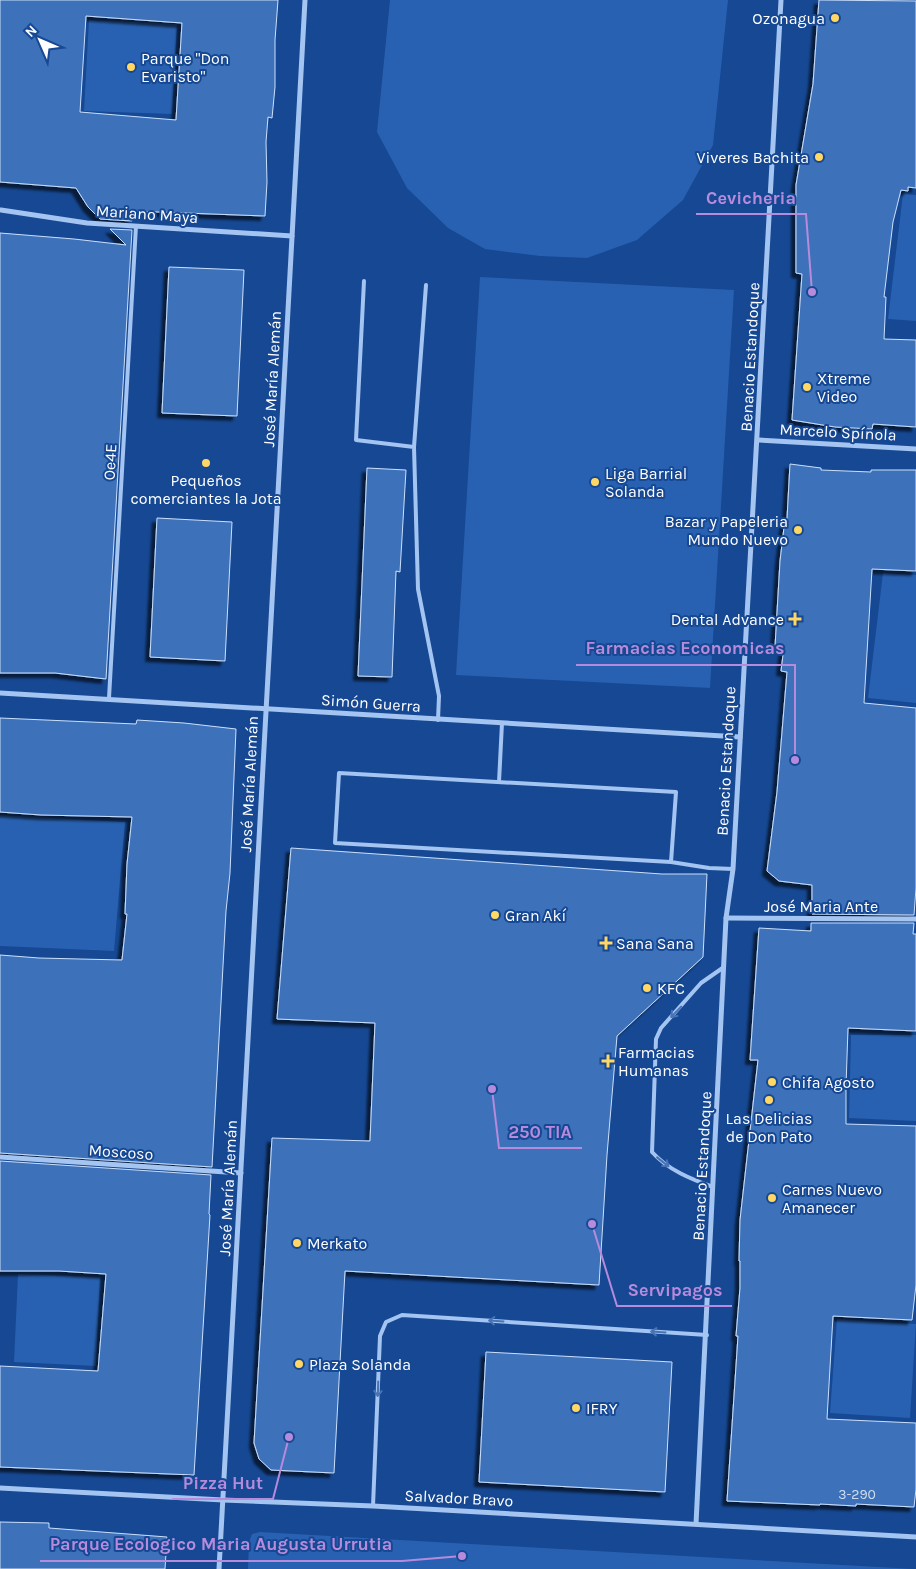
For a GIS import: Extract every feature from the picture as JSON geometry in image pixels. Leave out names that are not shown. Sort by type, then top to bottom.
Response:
[{"type":"street","name":"José María Alemán","points":[[219,1569],[305,0]]},
{"type":"street","name":"Benacio Estandoque","points":[[696,1524],[707,1335],[726,918],[733,869],[781,0]]},
{"type":"street","name":"Mariano Maya","points":[[1,210],[87,223],[292,236]]},
{"type":"street","name":"Marcelo Spínola","points":[[758,440],[916,449]]},
{"type":"street","name":"Simón Guerra","points":[[0,693],[109,698],[740,738]]},
{"type":"street","name":"José Maria Ante","points":[[726,918],[916,919]]},
{"type":"street","name":"Moscoso","points":[[0,1157],[241,1173]]},
{"type":"street","name":"Salvador Bravo","points":[[0,1488],[374,1506],[916,1537]]},
{"type":"lane","name":"Oe4E","points":[[109,698],[136,226]]},
{"type":"lane","points":[[364,280],[356,440],[414,446]]},
{"type":"lane","points":[[426,285],[414,446],[418,589],[438,696],[438,720]]},
{"type":"lane","points":[[499,782],[502,723]]},
{"type":"lane","points":[[671,862],[676,792],[339,773],[334,843],[671,862],[709,868],[733,869]]},
{"type":"lane","points":[[714,1188],[678,1172],[660,1161],[652,1152],[656,1039],[661,1028],[701,983],[724,967]]},
{"type":"lane","points":[[374,1506],[380,1336],[386,1322],[402,1315],[707,1335]]},
{"type":"shaded area","points":[[390,0],[728,0],[713,145],[683,200],[637,240],[587,258],[540,256],[485,249],[448,228],[407,188],[377,132]]},
{"type":"shaded area","name":"Parque \"Don Evaristo\"","points":[[89,20],[177,24],[172,114],[84,111]]},
{"type":"shaded area","points":[[903,194],[916,195],[916,321],[888,319]]},
{"type":"shaded area","name":"Liga Barrial Solanda","points":[[480,277],[734,290],[710,688],[456,675]]},
{"type":"shaded area","points":[[883,573],[916,575],[916,703],[868,698]]},
{"type":"shaded area","points":[[0,815],[125,822],[114,951],[0,946]]},
{"type":"shaded area","points":[[851,1035],[916,1035],[916,1121],[849,1118]]},
{"type":"shaded area","points":[[18,1274],[100,1277],[96,1366],[14,1362]]},
{"type":"shaded area","points":[[837,1319],[916,1324],[910,1418],[830,1413]]},
{"type":"shaded area","points":[[260,1532],[914,1569],[248,1569],[249,1542],[252,1534]]},
{"type":"building","points":[[0,0],[278,0],[275,40],[275,87],[272,118],[268,117],[266,142],[267,182],[265,216],[132,211],[132,221],[100,219],[88,207],[76,188],[0,182]],"holes":[[[86,16],[182,23],[176,120],[80,112]]]},
{"type":"building","points":[[819,0],[916,1],[916,188],[908,187],[908,191],[901,190],[893,222],[884,297],[886,297],[884,339],[916,340],[916,427],[873,424],[872,429],[835,427],[792,420],[802,274],[796,273],[796,185],[813,84]]},
{"type":"building","points":[[110,229],[132,230],[106,679],[55,673],[0,673],[0,233],[126,245]]},
{"type":"building","points":[[169,267],[244,270],[237,416],[162,413]]},
{"type":"building","points":[[790,464],[821,468],[821,470],[871,472],[871,470],[916,470],[916,571],[872,569],[864,703],[916,708],[916,888],[914,915],[812,914],[812,885],[779,881],[767,871],[777,792],[787,672],[781,671],[784,647],[775,647],[780,561],[785,519],[787,519]]},
{"type":"building","points":[[367,468],[406,470],[400,572],[396,571],[392,677],[358,676]]},
{"type":"building","points":[[157,518],[232,522],[225,661],[150,657]]},
{"type":"building","points":[[0,718],[136,724],[137,720],[236,729],[230,873],[226,911],[212,1167],[0,1153],[0,955],[122,960],[127,914],[125,914],[127,864],[132,817],[0,812]]},
{"type":"building","points":[[291,848],[662,874],[707,874],[703,957],[617,1036],[599,1285],[345,1271],[334,1473],[271,1470],[259,1459],[254,1443],[272,1138],[370,1141],[375,1023],[277,1019]]},
{"type":"building","points":[[811,923],[914,923],[913,934],[916,934],[916,1031],[848,1028],[846,1086],[846,1124],[916,1126],[916,1285],[912,1320],[833,1316],[827,1419],[916,1423],[916,1489],[914,1507],[727,1501],[738,1336],[736,1336],[740,1288],[740,1220],[758,1060],[750,1060],[759,928],[811,931]]},
{"type":"building","points":[[0,1161],[211,1175],[194,1475],[0,1467],[0,1366],[98,1371],[106,1274],[59,1271],[0,1271]]},
{"type":"building","name":"IFRY","points":[[486,1352],[672,1362],[665,1492],[479,1482]]},
{"type":"building","points":[[0,1522],[49,1523],[49,1528],[167,1537],[165,1569],[0,1569]]},
{"type":"place","name":"Ozonagua","points":[[835,18]]},
{"type":"place","name":"Parque \"Don Evaristo\"","points":[[131,67]]},
{"type":"place","name":"Viveres Bachita","points":[[819,157]]},
{"type":"place","name":"Cevicheria","points":[[812,292]]},
{"type":"place","name":"Xtreme Video","points":[[807,387]]},
{"type":"place","name":"Pequeños comerciantes la Jota","points":[[206,463]]},
{"type":"place","name":"Liga Barrial Solanda","points":[[595,482]]},
{"type":"place","name":"Bazar y Papeleria Mundo Nuevo","points":[[798,530]]},
{"type":"place","name":"Dental Advance","points":[[795,619]]},
{"type":"place","name":"Farmacias Economicas","points":[[795,760]]},
{"type":"place","name":"Gran Akí","points":[[495,915]]},
{"type":"place","name":"Sana Sana","points":[[606,943]]},
{"type":"place","name":"KFC","points":[[647,988]]},
{"type":"place","name":"Farmacias Humanas","points":[[608,1061]]},
{"type":"place","name":"Chifa Agosto","points":[[772,1082]]},
{"type":"place","name":"250 TIA","points":[[492,1089]]},
{"type":"place","name":"Las Delicias de Don Pato","points":[[769,1100]]},
{"type":"place","name":"Carnes Nuevo Amanecer","points":[[772,1198]]},
{"type":"place","name":"Servipagos","points":[[592,1224]]},
{"type":"place","name":"Merkato","points":[[297,1243]]},
{"type":"place","name":"Plaza Solanda","points":[[299,1364]]},
{"type":"place","name":"IFRY","points":[[576,1408]]},
{"type":"place","name":"Pizza Hut","points":[[289,1437]]},
{"type":"place","name":"Parque Ecologico Maria Augusta Urrutia","points":[[462,1556]]}]
